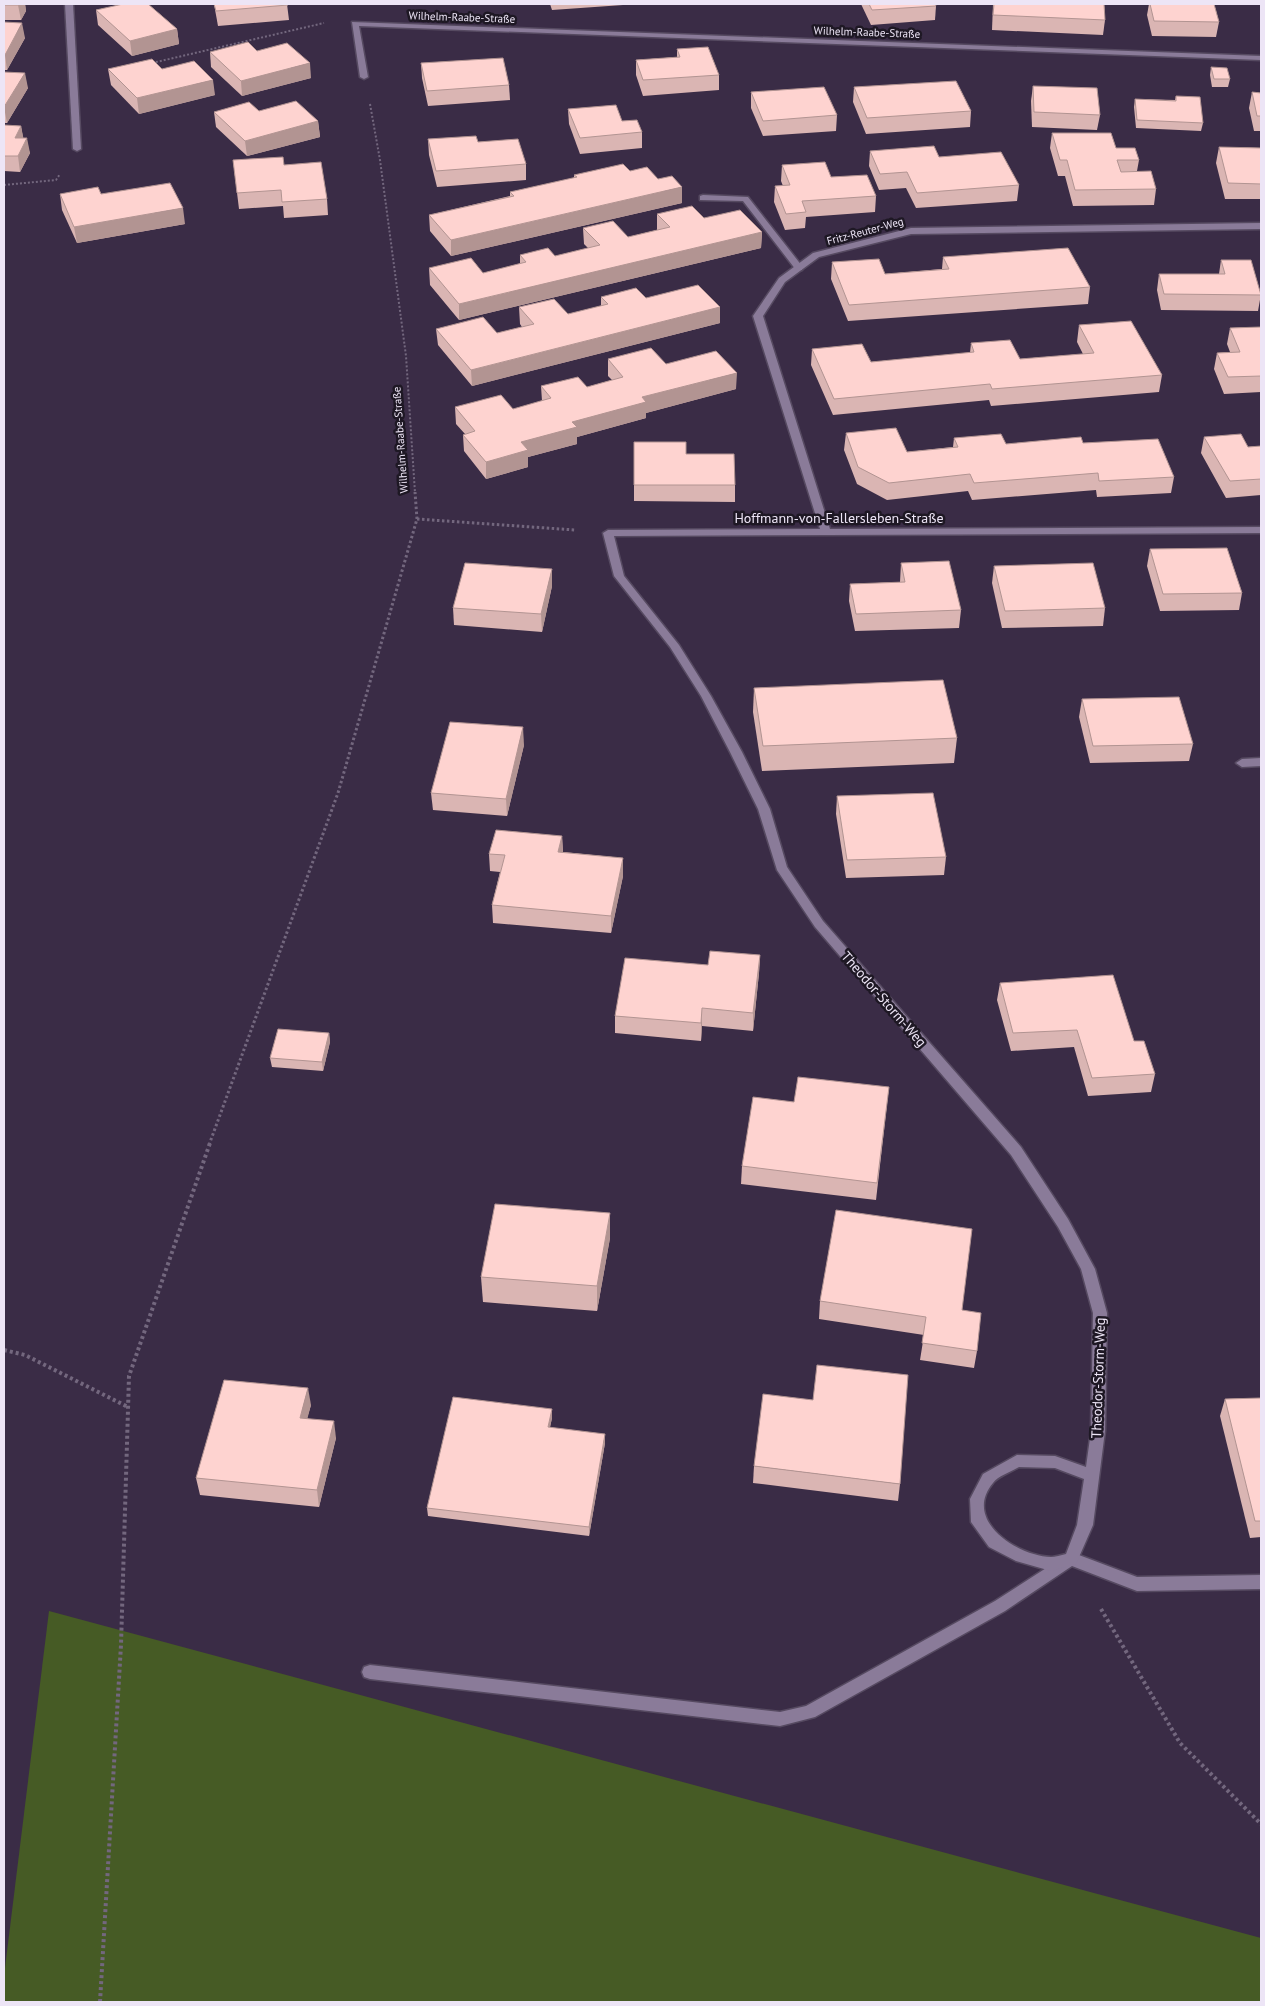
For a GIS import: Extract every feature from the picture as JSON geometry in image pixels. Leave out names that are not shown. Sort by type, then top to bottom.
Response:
[{"type":"street","points":[[70,4],[77,149]]},
{"type":"street","name":"Wilhelm-Raabe-Straße","points":[[364,77],[355,24],[1261,58]]},
{"type":"street","points":[[704,198],[745,199],[799,268]]},
{"type":"street","name":"Fritz-Reuter-Weg","points":[[826,532],[758,316],[782,280],[816,256],[910,231],[1261,226]]},
{"type":"street","name":"Hoffmann-von-Fallersleben-Straße","points":[[608,533],[1261,530]]},
{"type":"street","name":"Theodor-Storm-Weg","points":[[608,533],[619,576],[674,645],[706,696],[736,752],[764,809],[781,867],[825,931],[876,992],[947,1069],[1016,1151],[1063,1223],[1088,1269],[1100,1312],[1098,1431],[1085,1525],[1071,1559]]},
{"type":"street","points":[[1242,763],[1261,762]]},
{"type":"street","points":[[1091,1475],[1055,1462],[1017,1461],[988,1478],[977,1499],[979,1522],[994,1542],[1021,1556],[1051,1564],[1071,1559],[1137,1584],[1261,1582]]},
{"type":"street","points":[[370,1672],[780,1719],[810,1712],[1000,1606],[1071,1559]]},
{"type":"path","points":[[151,63],[324,23]]},
{"type":"path","name":"Wilhelm-Raabe-Straße","points":[[100,2002],[121,1645],[129,1376],[215,1128],[338,793],[417,518],[406,356],[380,160],[364,77]]},
{"type":"path","points":[[4,185],[56,180],[77,149]]},
{"type":"path","points":[[417,518],[608,533]]},
{"type":"path","points":[[4,1350],[25,1355],[128,1407]]},
{"type":"path","points":[[1071,1559],[1180,1743],[1261,1824]]},
{"type":"green space","points":[[49,1611],[1261,1938],[1261,2002],[4,2002],[4,1976]]},
{"type":"building","points":[[123,4],[148,4],[177,29],[130,41],[96,10]]},
{"type":"building","points":[[214,4],[287,4],[288,5],[216,11]]},
{"type":"building","points":[[869,4],[935,4],[936,6],[872,10]]},
{"type":"building","points":[[994,4],[1104,4],[1105,20],[993,15]]},
{"type":"building","points":[[1150,4],[1214,4],[1219,22],[1154,21]]},
{"type":"building","points":[[4,22],[22,23],[5,55],[4,55]]},
{"type":"building","points":[[248,42],[257,51],[287,43],[310,63],[241,81],[210,52]]},
{"type":"building","points":[[708,47],[719,75],[643,80],[636,60],[680,57],[677,49]]},
{"type":"building","points":[[503,58],[509,85],[427,91],[421,63]]},
{"type":"building","points":[[152,59],[162,69],[194,61],[213,80],[137,98],[108,69]]},
{"type":"building","points":[[1211,67],[1227,68],[1230,79],[1214,79]]},
{"type":"building","points":[[4,72],[25,73],[4,107]]},
{"type":"building","points":[[956,81],[971,111],[867,118],[854,87]]},
{"type":"building","points":[[1033,86],[1097,88],[1100,115],[1034,112]]},
{"type":"building","points":[[824,87],[837,115],[763,121],[751,92]]},
{"type":"building","points":[[1252,92],[1261,93],[1261,116],[1257,116]]},
{"type":"building","points":[[1176,96],[1200,97],[1203,123],[1137,120],[1135,99],[1176,101]]},
{"type":"building","points":[[296,101],[318,121],[245,141],[214,112],[249,102],[259,111]]},
{"type":"building","points":[[616,105],[622,121],[637,120],[642,132],[580,138],[568,109]]},
{"type":"building","points":[[4,125],[21,126],[15,138],[27,138],[18,156],[4,156]]},
{"type":"building","points":[[1052,133],[1111,133],[1116,148],[1135,148],[1139,160],[1117,160],[1121,172],[1151,171],[1156,189],[1075,190],[1067,160],[1060,160]]},
{"type":"building","points":[[476,136],[478,142],[518,139],[526,164],[436,171],[428,139]]},
{"type":"building","points":[[934,146],[939,157],[1001,152],[1019,185],[917,193],[907,172],[880,174],[870,151]]},
{"type":"building","points":[[1219,147],[1261,148],[1261,184],[1228,183]]},
{"type":"building","points":[[283,157],[284,165],[321,162],[327,199],[282,202],[281,190],[237,193],[233,160]]},
{"type":"building","points":[[825,162],[831,177],[867,175],[876,196],[802,201],[806,212],[786,214],[775,186],[790,185],[782,165]]},
{"type":"building","points":[[623,164],[630,171],[647,167],[658,179],[672,176],[682,187],[451,240],[429,215],[514,196],[510,192],[577,177],[574,175]]},
{"type":"building","points":[[170,183],[183,208],[74,227],[60,194],[98,187],[101,194]]},
{"type":"building","points":[[692,206],[704,218],[740,210],[762,232],[459,304],[429,268],[471,258],[483,273],[526,262],[520,255],[548,248],[555,256],[600,245],[583,228],[613,221],[628,237],[670,227],[657,214]]},
{"type":"building","points":[[1068,248],[1090,287],[849,305],[832,262],[879,259],[885,274],[949,269],[943,257]]},
{"type":"building","points":[[1221,260],[1251,260],[1261,295],[1164,294],[1159,274],[1225,274]]},
{"type":"building","points":[[698,285],[720,307],[471,370],[436,329],[483,317],[497,333],[534,324],[519,307],[554,299],[568,314],[608,304],[601,297],[636,288],[646,298]]},
{"type":"building","points":[[1131,321],[1162,375],[992,389],[990,384],[834,399],[812,349],[862,344],[871,362],[974,352],[971,343],[1010,340],[1020,359],[1094,353],[1079,325]]},
{"type":"building","points":[[1261,327],[1261,376],[1228,377],[1217,353],[1240,352],[1230,328]]},
{"type":"building","points":[[651,348],[666,364],[716,351],[737,373],[642,397],[646,402],[572,422],[577,427],[521,442],[528,450],[486,462],[463,435],[475,431],[455,407],[501,395],[513,409],[551,398],[541,386],[578,377],[587,387],[623,377],[608,359]]},
{"type":"building","points":[[896,428],[907,452],[958,447],[954,438],[1001,434],[1006,444],[1081,437],[1083,443],[1158,439],[1174,477],[1099,481],[1098,473],[974,483],[970,474],[889,483],[858,467],[846,433]]},
{"type":"building","points":[[1241,434],[1248,447],[1261,446],[1261,479],[1230,481],[1204,437]]},
{"type":"building","points":[[634,442],[686,442],[686,454],[734,454],[735,485],[634,485]]},
{"type":"building","points":[[1227,548],[1242,593],[1163,594],[1150,549]]},
{"type":"building","points":[[949,561],[961,610],[856,614],[850,584],[905,582],[901,563]]},
{"type":"building","points":[[465,563],[552,569],[541,614],[453,608]]},
{"type":"building","points":[[1093,563],[1105,608],[1005,611],[994,566]]},
{"type":"building","points":[[943,680],[957,738],[763,746],[754,688]]},
{"type":"building","points":[[1179,697],[1193,744],[1093,746],[1082,699]]},
{"type":"building","points":[[450,722],[523,727],[506,799],[431,793]]},
{"type":"building","points":[[933,793],[946,857],[847,860],[837,796]]},
{"type":"building","points":[[496,830],[562,836],[558,852],[623,858],[611,916],[492,905],[505,855],[489,854]]},
{"type":"building","points":[[710,951],[760,955],[753,1013],[702,1008],[701,1023],[615,1016],[625,958],[708,965]]},
{"type":"building","points":[[1113,975],[1134,1041],[1144,1041],[1155,1074],[1092,1078],[1077,1030],[1013,1033],[1000,983]]},
{"type":"building","points":[[278,1029],[329,1033],[322,1062],[270,1058]]},
{"type":"building","points":[[798,1077],[889,1087],[877,1183],[742,1166],[753,1097],[794,1102]]},
{"type":"building","points":[[495,1204],[610,1213],[597,1286],[481,1277]]},
{"type":"building","points":[[836,1210],[972,1229],[962,1310],[981,1313],[977,1351],[922,1343],[926,1317],[820,1301]]},
{"type":"building","points":[[817,1365],[908,1375],[900,1484],[754,1466],[763,1394],[813,1400]]},
{"type":"building","points":[[224,1380],[308,1388],[300,1418],[334,1421],[317,1490],[196,1478]]},
{"type":"building","points":[[453,1397],[552,1409],[548,1427],[605,1434],[589,1527],[427,1508]]},
{"type":"building","points":[[1261,1398],[1261,1521],[1255,1521],[1225,1399]]}]
